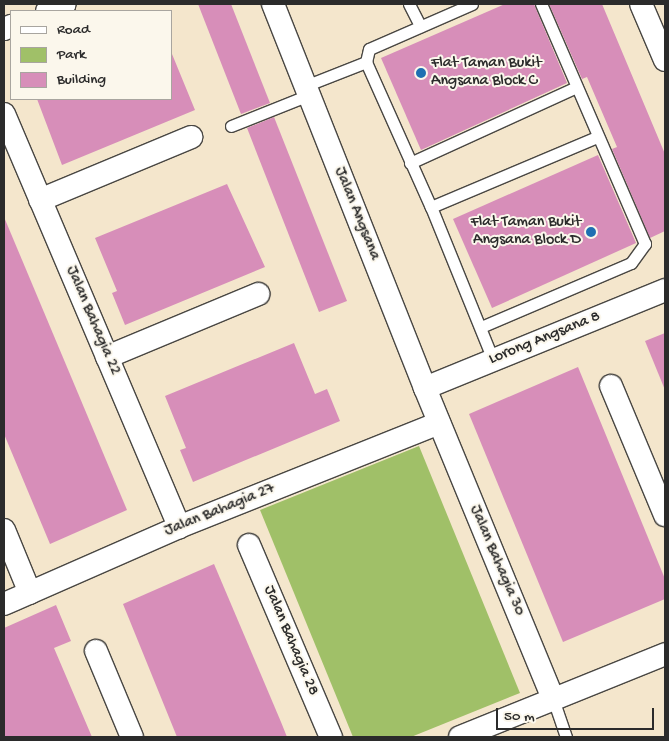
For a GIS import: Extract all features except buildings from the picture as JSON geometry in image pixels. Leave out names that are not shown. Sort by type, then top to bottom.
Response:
[{"type":"street","points":[[50,10],[65,4]]},
{"type":"street","name":"Jalan Angsana","points":[[274,4],[439,423]]},
{"type":"street","points":[[641,4],[665,60]]},
{"type":"street","name":"Jalan Bahagia 22","points":[[4,114],[180,527]]},
{"type":"street","points":[[40,200],[191,137]]},
{"type":"street","name":"Lorong Angsana 8","points":[[424,388],[665,290]]},
{"type":"street","points":[[107,357],[258,294]]},
{"type":"street","points":[[611,386],[665,515]]},
{"type":"street","name":"Jalan Bahagia 27","points":[[4,604],[180,527],[439,423]]},
{"type":"street","name":"Jalan Bahagia 30","points":[[439,423],[553,698]]},
{"type":"street","points":[[4,530],[30,593]]},
{"type":"street","name":"Jalan Bahagia 28","points":[[249,545],[331,737]]},
{"type":"street","points":[[96,651],[132,737]]},
{"type":"street","points":[[460,737],[665,654]]},
{"type":"lane","points":[[409,4],[420,26]]},
{"type":"lane","points":[[472,4],[369,49],[366,62],[431,207],[493,360]]},
{"type":"lane","points":[[481,327],[631,263],[639,255],[644,244],[541,4]]},
{"type":"lane","points":[[231,126],[366,62]]},
{"type":"lane","points":[[410,163],[577,87]]},
{"type":"lane","points":[[431,207],[597,137]]},
{"type":"lane","points":[[553,698],[566,737]]},
{"type":"green space","points":[[419,446],[520,693],[411,737],[353,737],[260,510]]},
{"type":"place","name":"Flat Taman Bukit Angsana Block C","points":[[421,73]]},
{"type":"place","name":"Flat Taman Bukit Angsana Block D","points":[[591,232]]}]
